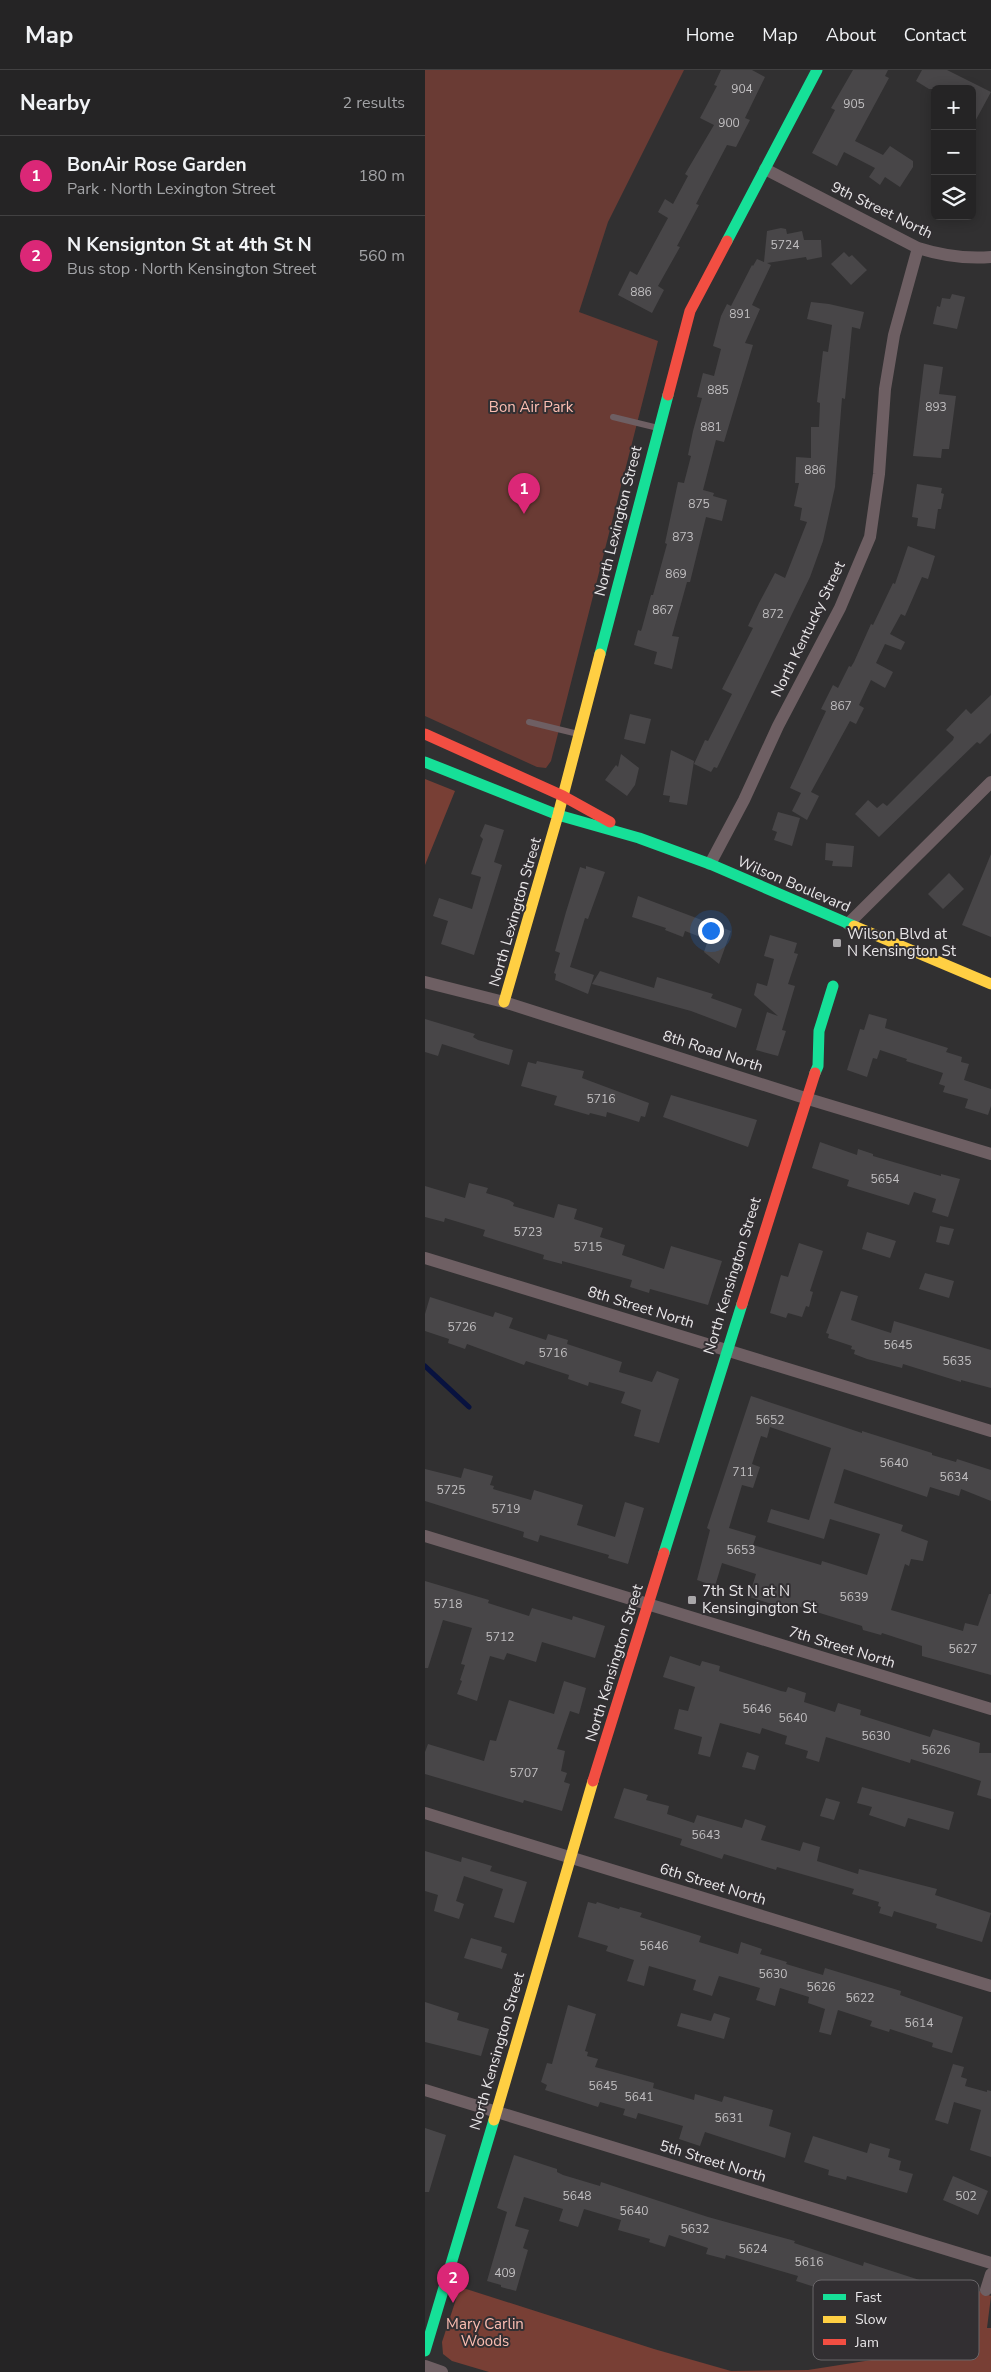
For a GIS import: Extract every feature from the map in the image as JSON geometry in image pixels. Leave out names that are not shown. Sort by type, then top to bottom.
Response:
[{"type":"street","name":"North Lexington Street","points":[[504,1002],[558,815],[657,428],[690,311],[817,70]]},
{"type":"street","name":"9th Street North","points":[[765,169],[918,248],[944,256],[971,259],[991,257]]},
{"type":"street","name":"North Kentucky Street","points":[[710,864],[744,800],[778,726],[840,608],[870,537],[879,474],[885,389],[894,335],[918,248]]},
{"type":"street","name":"Wilson Boulevard","points":[[425,734],[563,796],[639,838]]},
{"type":"street","name":"Wilson Boulevard","points":[[425,762],[558,815],[639,838],[710,864],[991,984]]},
{"type":"street","points":[[848,924],[991,782]]},
{"type":"street","name":"8th Road North","points":[[425,982],[504,1002],[805,1098],[991,1154]]},
{"type":"street","name":"North Kensington Street","points":[[425,2350],[497,2112],[570,1856],[805,1098],[818,1066],[819,1031],[833,986]]},
{"type":"street","name":"8th Street North","points":[[425,1258],[991,1431]]},
{"type":"street","name":"7th Street North","points":[[425,1536],[991,1709]]},
{"type":"street","name":"6th Street North","points":[[425,1813],[991,1986]]},
{"type":"street","name":"5th Street North","points":[[425,2090],[991,2263]]},
{"type":"street","points":[[986,2290],[991,2274]]},
{"type":"street","points":[[425,2366],[442,2372]]},
{"type":"lane","points":[[613,417],[657,428]]},
{"type":"lane","points":[[529,722],[579,734]]},
{"type":"green space","name":"Bon Air Park","points":[[425,70],[684,70],[608,222],[579,312],[658,341],[551,761],[546,768],[537,767],[425,716]]},
{"type":"green space","points":[[425,779],[455,791],[425,865]]},
{"type":"green space","name":"Mary Carlin Woods","points":[[460,2287],[654,2349],[731,2371],[808,2370],[872,2360],[979,2360],[979,2291],[991,2296],[987,2328],[991,2328],[991,2372],[489,2372],[452,2361],[443,2354],[442,2342]]},
{"type":"building","points":[[721,70],[752,70],[765,77],[745,118],[750,120],[736,147],[727,145],[696,204],[699,205],[677,246],[680,247],[658,286],[664,290],[652,313],[618,295],[630,271],[637,275],[668,218],[658,212],[665,199],[673,204],[688,176],[685,174],[714,125],[700,118],[717,86],[714,85]]},
{"type":"building","points":[[853,70],[888,70],[885,76],[889,78],[855,141],[883,155],[890,146],[913,161],[913,167],[900,187],[885,177],[880,185],[869,177],[875,168],[844,152],[837,166],[812,153],[835,110],[831,108]]},
{"type":"building","points":[[922,70],[947,70],[991,92],[976,120],[976,85],[931,85],[931,89],[929,89],[916,81]]},
{"type":"building","points":[[781,228],[786,229],[787,234],[802,231],[804,240],[821,240],[822,257],[807,260],[806,257],[767,263],[771,265],[752,305],[760,309],[745,343],[753,345],[724,442],[716,440],[703,490],[714,493],[713,496],[727,500],[722,521],[706,517],[690,582],[687,582],[672,636],[679,637],[672,669],[654,664],[657,652],[634,645],[638,630],[641,631],[651,595],[653,595],[667,544],[665,543],[678,482],[684,483],[691,456],[688,455],[702,398],[697,397],[703,373],[714,376],[721,349],[713,346],[721,316],[727,304],[731,306],[752,265],[757,259],[764,262],[767,231]]},
{"type":"building","points":[[844,252],[849,257],[852,255],[867,270],[851,285],[831,264]]},
{"type":"building","points":[[952,294],[965,297],[957,329],[933,324],[937,306],[940,307],[942,298],[950,299]]},
{"type":"building","points":[[811,302],[864,312],[860,329],[852,327],[845,399],[842,398],[835,487],[823,541],[810,577],[717,768],[714,767],[711,772],[694,764],[705,740],[708,741],[732,694],[722,689],[753,628],[748,626],[759,603],[775,573],[785,578],[807,522],[800,520],[802,508],[794,506],[799,483],[795,483],[796,457],[811,458],[811,427],[819,427],[820,403],[817,402],[823,351],[828,352],[832,325],[807,319]]},
{"type":"building","points":[[924,364],[943,367],[939,394],[956,396],[949,449],[942,449],[941,458],[913,456]]},
{"type":"building","points":[[917,484],[942,488],[941,493],[944,494],[941,509],[938,509],[935,529],[917,526],[918,518],[912,517]]},
{"type":"building","points":[[908,546],[935,556],[928,579],[922,577],[905,616],[901,614],[890,634],[905,642],[901,650],[885,644],[876,663],[893,672],[885,688],[871,680],[859,705],[864,708],[856,724],[850,721],[811,792],[819,796],[807,820],[792,811],[801,793],[790,788],[826,711],[821,709],[833,685],[838,688],[849,666],[851,667],[854,662],[871,624],[873,625],[893,583],[895,584]]},
{"type":"building","points":[[991,695],[991,733],[980,744],[977,742],[879,837],[855,814],[868,800],[877,808],[883,803],[887,806],[953,740],[954,737],[946,730],[966,709],[971,714]]},
{"type":"building","points":[[630,714],[651,719],[645,744],[624,739]]},
{"type":"building","points":[[671,750],[694,761],[687,805],[669,802],[670,796],[663,795]]},
{"type":"building","points":[[621,754],[639,768],[635,785],[627,796],[605,780],[616,765],[618,767]]},
{"type":"building","points":[[778,812],[800,818],[792,846],[774,840],[777,832],[772,830]]},
{"type":"building","points":[[485,824],[504,830],[494,862],[502,865],[474,955],[441,944],[448,921],[433,916],[439,898],[472,909],[481,877],[471,874],[483,839],[480,836]]},
{"type":"building","points":[[826,843],[854,846],[852,867],[832,866],[833,861],[825,860]]},
{"type":"building","points":[[991,854],[991,937],[962,925]]},
{"type":"building","points":[[586,866],[605,872],[588,919],[585,918],[570,967],[594,975],[588,994],[555,980],[556,974],[554,973],[560,953],[555,951],[566,912],[580,867],[586,869]]},
{"type":"building","points":[[949,873],[964,889],[943,909],[928,894]]},
{"type":"building","points":[[638,896],[731,931],[719,964],[704,952],[708,940],[685,931],[683,937],[665,930],[666,928],[632,917]]},
{"type":"building","points":[[770,935],[797,943],[794,953],[798,954],[788,984],[795,986],[782,1030],[786,1031],[778,1056],[756,1050],[767,1012],[778,1016],[754,995],[757,983],[767,986],[774,959],[764,956]]},
{"type":"building","points":[[600,971],[654,988],[657,977],[713,994],[711,998],[742,1009],[736,1028],[691,1011],[592,984]]},
{"type":"building","points":[[869,1014],[887,1019],[885,1028],[948,1048],[946,1052],[962,1057],[961,1062],[969,1064],[964,1080],[991,1089],[991,1106],[988,1115],[965,1108],[968,1099],[943,1092],[945,1086],[939,1084],[943,1073],[880,1050],[877,1059],[873,1058],[867,1077],[847,1070],[860,1029],[864,1030]]},
{"type":"building","points":[[425,1019],[475,1034],[473,1037],[478,1040],[513,1050],[509,1065],[442,1044],[438,1056],[425,1052]]},
{"type":"building","points":[[537,1061],[584,1071],[582,1078],[649,1103],[645,1117],[641,1116],[639,1122],[607,1112],[606,1117],[590,1113],[589,1115],[554,1105],[557,1096],[521,1086],[528,1062],[536,1064]]},
{"type":"building","points":[[671,1095],[757,1120],[748,1147],[663,1117]]},
{"type":"building","points":[[820,1142],[857,1155],[858,1149],[873,1154],[873,1156],[941,1176],[941,1174],[960,1179],[948,1217],[932,1212],[936,1199],[914,1192],[909,1205],[847,1186],[849,1180],[812,1168]]},
{"type":"building","points":[[469,1183],[488,1188],[486,1193],[509,1200],[514,1203],[513,1206],[554,1218],[558,1204],[577,1209],[574,1219],[603,1228],[600,1237],[625,1245],[622,1255],[664,1269],[671,1246],[722,1261],[708,1305],[650,1289],[649,1293],[630,1287],[632,1280],[562,1261],[562,1264],[543,1259],[544,1255],[483,1236],[485,1230],[445,1218],[444,1222],[425,1217],[425,1186],[465,1198]]},
{"type":"building","points":[[940,1226],[954,1229],[949,1245],[936,1242]]},
{"type":"building","points":[[867,1232],[896,1241],[890,1258],[862,1249]]},
{"type":"building","points":[[799,1243],[823,1251],[810,1291],[813,1292],[809,1307],[806,1306],[802,1317],[788,1313],[786,1318],[770,1313],[781,1275],[788,1277]]},
{"type":"building","points":[[925,1273],[954,1281],[949,1298],[919,1289]]},
{"type":"building","points":[[841,1291],[858,1296],[851,1320],[891,1333],[894,1321],[991,1350],[991,1388],[961,1380],[961,1382],[903,1364],[902,1368],[867,1359],[854,1354],[855,1350],[851,1349],[852,1346],[828,1338],[829,1334],[826,1333]]},
{"type":"building","points":[[430,1297],[493,1317],[495,1312],[513,1318],[509,1328],[546,1340],[548,1334],[568,1340],[567,1344],[622,1362],[619,1372],[652,1382],[657,1371],[679,1379],[659,1443],[634,1436],[641,1410],[621,1403],[625,1392],[589,1382],[588,1386],[568,1379],[569,1375],[526,1361],[524,1365],[467,1344],[465,1349],[448,1343],[449,1339],[425,1331],[425,1314]]},
{"type":"building","points":[[751,1396],[862,1433],[862,1431],[932,1453],[932,1455],[956,1462],[957,1459],[991,1470],[991,1501],[961,1489],[959,1496],[930,1487],[927,1497],[844,1469],[834,1503],[903,1525],[901,1531],[928,1541],[923,1561],[911,1559],[909,1566],[905,1564],[891,1610],[963,1631],[965,1623],[978,1626],[989,1594],[991,1594],[991,1675],[922,1656],[922,1646],[882,1633],[881,1635],[863,1630],[862,1626],[797,1606],[795,1611],[749,1597],[756,1574],[722,1563],[715,1586],[697,1580],[710,1530],[707,1528]],"holes":[[[770,1427],[831,1448],[809,1520],[771,1509],[767,1522],[824,1539],[830,1519],[880,1534],[867,1575],[822,1561],[821,1565],[753,1545],[756,1536],[729,1528],[742,1485],[753,1488],[760,1467],[752,1464],[761,1436],[767,1438]]]},
{"type":"building","points":[[464,1468],[493,1476],[490,1485],[494,1486],[493,1489],[531,1500],[534,1490],[583,1505],[577,1525],[615,1537],[625,1502],[644,1508],[628,1564],[608,1558],[609,1555],[540,1535],[538,1542],[523,1537],[524,1532],[425,1501],[425,1469],[461,1478]]},
{"type":"building","points":[[425,1581],[489,1600],[488,1603],[529,1616],[532,1608],[572,1620],[573,1616],[605,1626],[595,1658],[542,1642],[536,1662],[507,1653],[504,1660],[490,1656],[477,1701],[457,1694],[465,1665],[461,1664],[472,1628],[443,1620],[428,1668],[425,1668]]},
{"type":"building","points":[[670,1656],[700,1666],[702,1661],[720,1666],[719,1671],[781,1691],[786,1692],[788,1687],[806,1693],[804,1702],[835,1712],[838,1703],[861,1710],[860,1715],[930,1737],[933,1729],[980,1743],[979,1753],[991,1753],[991,1799],[977,1795],[981,1781],[911,1759],[910,1763],[826,1737],[819,1762],[806,1758],[808,1751],[785,1744],[787,1736],[762,1728],[760,1734],[720,1723],[710,1757],[698,1754],[702,1737],[674,1729],[679,1709],[688,1711],[695,1687],[663,1677]]},
{"type":"building","points":[[564,1681],[586,1688],[579,1714],[570,1711],[557,1749],[565,1751],[561,1771],[567,1773],[564,1782],[570,1784],[562,1811],[524,1800],[523,1803],[425,1774],[425,1752],[428,1744],[484,1761],[490,1740],[496,1741],[509,1700],[554,1714]]},
{"type":"building","points":[[747,1752],[759,1756],[755,1770],[742,1767]]},
{"type":"building","points":[[862,1787],[954,1812],[949,1830],[908,1818],[905,1827],[869,1815],[872,1807],[857,1803]]},
{"type":"building","points":[[624,1788],[648,1795],[646,1800],[669,1806],[667,1814],[694,1823],[697,1815],[742,1828],[745,1819],[766,1826],[761,1840],[800,1851],[803,1842],[820,1847],[817,1861],[858,1874],[859,1869],[937,1889],[935,1895],[991,1913],[982,1942],[936,1928],[937,1924],[894,1911],[892,1917],[879,1913],[881,1907],[878,1906],[879,1902],[852,1894],[854,1889],[777,1867],[776,1870],[724,1854],[722,1859],[680,1845],[682,1839],[614,1818]]},
{"type":"building","points":[[826,1798],[840,1802],[834,1820],[820,1816]]},
{"type":"building","points":[[425,1851],[461,1862],[462,1857],[492,1866],[490,1871],[527,1882],[514,1923],[494,1917],[503,1889],[464,1876],[456,1901],[464,1904],[459,1919],[434,1911],[438,1895],[425,1891]]},
{"type":"building","points":[[588,1902],[596,1904],[597,1902],[619,1909],[620,1907],[642,1913],[640,1917],[701,1936],[699,1942],[738,1954],[741,1942],[762,1949],[760,1954],[787,1962],[786,1964],[823,1975],[825,1968],[901,1991],[900,1995],[963,2017],[952,2053],[932,2047],[933,2043],[890,2029],[889,2032],[870,2026],[872,2021],[838,2010],[831,2035],[819,2032],[825,2009],[808,2003],[809,1997],[780,1988],[775,2006],[756,2000],[760,1988],[719,1976],[712,1996],[693,1990],[696,1980],[649,1966],[644,1986],[627,1981],[634,1960],[606,1951],[608,1946],[578,1937]]},
{"type":"building","points":[[471,1938],[502,1947],[501,1952],[507,1954],[502,1969],[464,1958]]},
{"type":"building","points":[[425,2002],[459,2013],[457,2020],[489,2029],[481,2056],[425,2042]]},
{"type":"building","points":[[568,2005],[596,2014],[585,2051],[588,2052],[587,2056],[598,2059],[595,2067],[654,2083],[653,2088],[694,2100],[695,2094],[722,2102],[724,2096],[773,2110],[769,2126],[791,2133],[785,2158],[705,2132],[700,2146],[679,2139],[683,2126],[638,2113],[636,2119],[623,2115],[625,2109],[600,2102],[598,2107],[545,2090],[547,2085],[541,2082],[547,2063],[552,2064]]},
{"type":"building","points":[[681,2013],[711,2021],[714,2013],[730,2018],[724,2039],[677,2026]]},
{"type":"building","points":[[953,2064],[964,2067],[961,2077],[967,2079],[965,2086],[987,2092],[987,2090],[991,2091],[991,2157],[970,2150],[981,2110],[954,2102],[948,2124],[935,2120]]},
{"type":"building","points":[[425,2128],[446,2135],[429,2192],[425,2192]]},
{"type":"building","points":[[813,2136],[867,2153],[870,2143],[890,2149],[888,2157],[901,2161],[899,2170],[913,2174],[907,2193],[847,2176],[846,2180],[828,2175],[829,2170],[804,2162]]},
{"type":"building","points":[[514,2155],[557,2169],[557,2172],[563,2175],[600,2186],[601,2182],[708,2217],[795,2241],[794,2243],[863,2266],[864,2262],[920,2280],[813,2280],[813,2286],[796,2281],[798,2276],[726,2255],[725,2259],[706,2254],[708,2248],[669,2235],[665,2247],[649,2242],[650,2239],[618,2230],[621,2220],[584,2209],[578,2227],[559,2221],[563,2209],[524,2197],[515,2226],[529,2230],[523,2248],[528,2250],[516,2291],[487,2281],[507,2212],[497,2208]]},
{"type":"building","points":[[953,2176],[988,2191],[978,2215],[943,2200]]},
{"type":"waterway","points":[[425,1366],[469,1407]]},
{"type":"traffic: fast","points":[[727,241],[817,70]]},
{"type":"traffic: fast","points":[[600,654],[668,395]]},
{"type":"traffic: fast","points":[[425,762],[558,815],[639,838],[710,864],[854,926]]},
{"type":"traffic: fast","points":[[815,1073],[818,1066],[819,1031],[833,986]]},
{"type":"traffic: fast","points":[[664,1553],[742,1304]]},
{"type":"traffic: fast","points":[[425,2351],[494,2120]]},
{"type":"traffic: slow","points":[[504,1002],[558,815],[600,654]]},
{"type":"traffic: slow","points":[[854,926],[991,984]]},
{"type":"traffic: slow","points":[[494,2120],[593,1781]]},
{"type":"traffic: jam","points":[[668,395],[690,311],[727,241]]},
{"type":"traffic: jam","points":[[425,734],[563,796],[610,822]]},
{"type":"traffic: jam","points":[[742,1304],[815,1073]]},
{"type":"traffic: jam","points":[[593,1781],[664,1553]]},
{"type":"place","name":"BonAir Rose Garden","points":[[524,514]]},
{"type":"place","name":"Wilson Blvd at N Kensington St","points":[[837,943]]},
{"type":"place","name":"7th St N at N Kensingington St","points":[[692,1600]]},
{"type":"place","name":"N Kensignton St at 4th St N","points":[[453,2303]]}]
